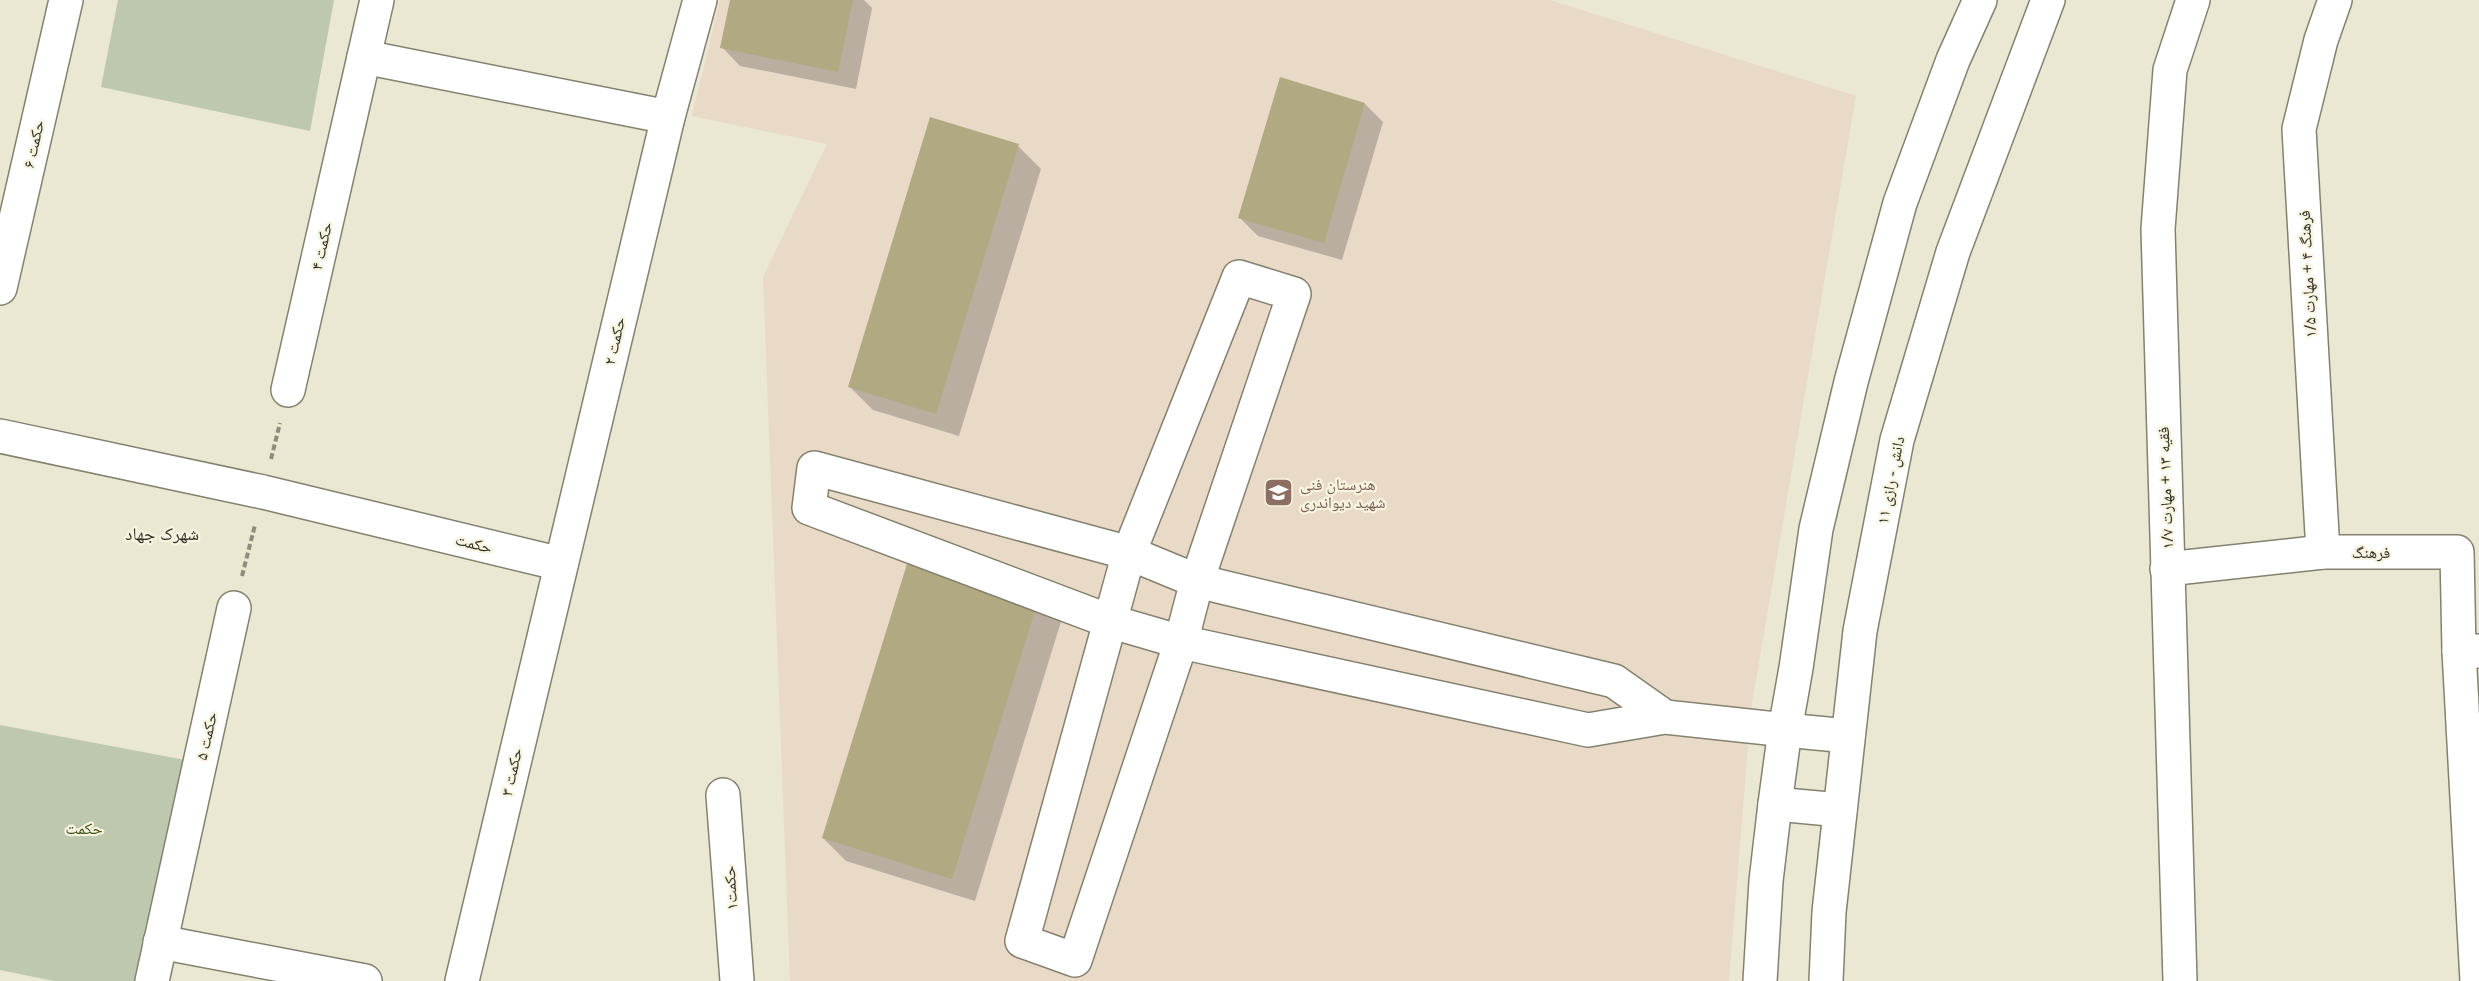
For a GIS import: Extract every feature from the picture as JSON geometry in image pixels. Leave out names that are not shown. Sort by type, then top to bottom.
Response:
[{"type":"street","name":"حکمت ۶","points":[[0,288],[66,0]]},
{"type":"street","name":"حکمت ۴","points":[[288,390],[377,0]]},
{"type":"street","name":"حکمت ۲","points":[[561,564],[668,117],[700,0]]},
{"type":"street","points":[[1760,981],[1766,881],[1775,804],[1816,529],[1854,371],[1900,203],[1953,60],[1980,0]]},
{"type":"street","name":"دانش - رازی ۱۱","points":[[1826,981],[1829,912],[1860,631],[1897,440],[1953,252],[2048,0]]},
{"type":"street","name":"فقیه ۱۳ + مهارت ۱/۷","points":[[2180,981],[2158,229],[2170,70],[2193,0]]},
{"type":"street","name":"فرهنگ ۴ + مهارت ۱/۵","points":[[2323,552],[2299,129],[2321,40],[2334,0]]},
{"type":"street","points":[[364,57],[668,117]]},
{"type":"street","points":[[1239,277],[1294,294],[1197,581],[1181,642],[1075,960],[1022,941],[1129,553],[1239,277]]},
{"type":"street","name":"حکمت","points":[[0,436],[262,492],[561,564]]},
{"type":"street","points":[[1665,717],[1614,681],[1197,581],[1129,553],[814,468],[809,508],[1109,621],[1181,642],[1588,730],[1665,717],[1848,736]]},
{"type":"street","name":"فرهنگ","points":[[2167,569],[2323,552],[2468,551],[2477,981]]},
{"type":"street","name":"حکمت ۳","points":[[462,981],[561,564]]},
{"type":"street","name":"حکمت ۵","points":[[152,981],[234,608]]},
{"type":"street","name":"حکمت۱","points":[[723,795],[737,981]]},
{"type":"street","points":[[1775,804],[1840,810]]},
{"type":"street","points":[[160,942],[365,981]]},
{"type":"path","points":[[234,608],[288,390]]},
{"type":"shaded area","name":"هنرستان فنی شهید دیواندری","points":[[720,0],[1550,0],[1856,96],[1751,709],[1729,981],[790,981],[763,277],[827,144],[692,116]]},
{"type":"green space","points":[[118,0],[334,0],[310,131],[101,87]]},
{"type":"green space","name":"حکمت","points":[[0,725],[185,760],[135,981],[54,981],[0,970]]},
{"type":"building","points":[[730,0],[853,0],[838,72],[720,48]]},
{"type":"building","points":[[1280,77],[1365,103],[1324,243],[1238,218]]},
{"type":"building","points":[[930,117],[1019,144],[936,414],[848,387]]},
{"type":"building","points":[[911,551],[1041,591],[952,879],[822,838]]},
{"type":"place","name":"هنرستان فنی شهید دیواندری","points":[[1279,493]]},
{"type":"district","name":"شهرک جهاد","points":[[162,534]]}]
